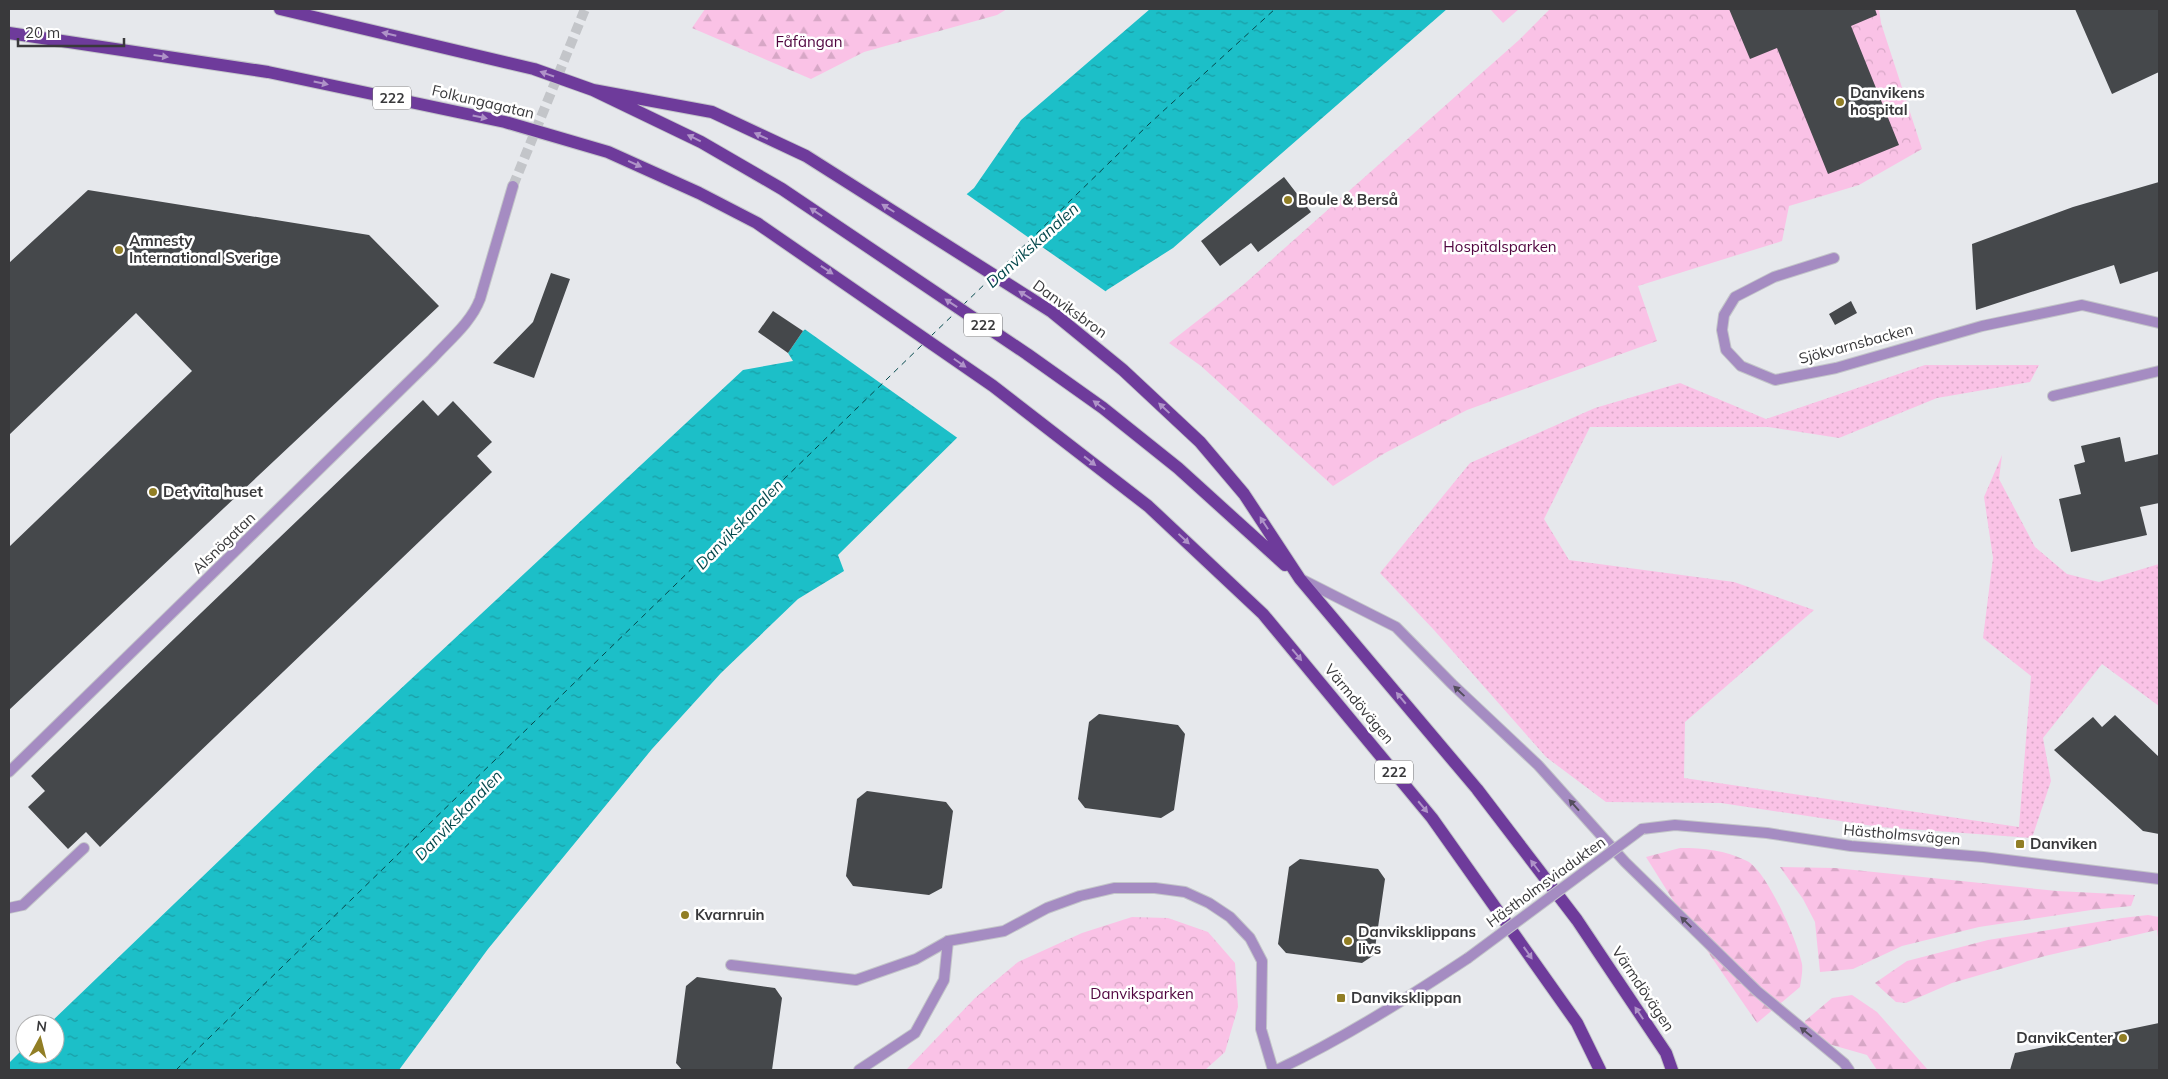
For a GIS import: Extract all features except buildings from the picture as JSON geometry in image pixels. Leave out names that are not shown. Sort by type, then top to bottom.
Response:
[{"type":"main road","name":"222","points":[[280,9],[525,67],[593,90]]},
{"type":"main road","name":"Folkungagatan","points":[[9,33],[268,72],[505,122],[608,152],[699,193],[757,223],[993,386],[1148,506]]},
{"type":"main road","name":"Danviksbron","points":[[593,90],[712,112],[806,156],[1052,312],[1123,370],[1200,442]]},
{"type":"main road","name":"Värmdövägen","points":[[593,90],[701,142],[782,189],[1027,354],[1103,408],[1178,468],[1300,578]]},
{"type":"main road","name":"Värmdövägen","points":[[1200,442],[1244,494],[1300,578],[1477,789],[1565,905],[1666,1053],[1672,1070]]},
{"type":"main road","name":"Värmdövägen","points":[[1148,506],[1262,614],[1432,818],[1577,1023],[1600,1070]]},
{"type":"street","name":"Alsnögatan","points":[[9,772],[432,359],[476,310],[513,186]]},
{"type":"street","name":"Sjökvarnsbacken","points":[[1834,258],[1774,277],[1735,297],[1724,315],[1722,330],[1726,350],[1741,366],[1775,380],[1836,368],[1982,326],[2082,305],[2159,323]]},
{"type":"street","points":[[2053,396],[2159,371]]},
{"type":"street","points":[[1300,578],[1396,627],[1452,684],[1538,765],[1625,862],[1757,991],[1844,1062],[1848,1070]]},
{"type":"street","name":"Hästholmsvägen","points":[[1642,829],[1675,824],[1851,846],[1983,857],[2159,876]]},
{"type":"street","name":"Hästholmsviadukten","points":[[1278,1070],[1324,1048],[1385,1012],[1468,958],[1642,829]]},
{"type":"street","points":[[9,908],[23,905],[84,848]]},
{"type":"street","points":[[731,965],[856,980],[916,959],[948,941],[1004,931],[1047,908],[1080,896],[1114,888],[1155,888],[1185,892],[1209,903],[1230,917],[1250,938],[1262,961],[1261,1029],[1273,1070]]},
{"type":"street","points":[[858,1070],[915,1034],[944,980],[948,941]]},
{"type":"green space","name":"Fåfängan","points":[[705,9],[1007,9],[997,15],[864,52],[811,79],[692,28]]},
{"type":"green space","points":[[1490,9],[1519,9],[1503,23]]},
{"type":"green space","name":"Hospitalsparken","points":[[1550,9],[1879,9],[1881,23],[1922,149],[1859,185],[1789,206],[1782,241],[1638,286],[1657,341],[1467,410],[1385,453],[1333,486],[1201,366],[1169,343],[1242,286],[1519,40]]},
{"type":"green space","points":[[1925,365],[2039,365],[2030,382],[1937,398],[1839,438],[1768,427],[1590,427],[1544,519],[1569,560],[1734,582],[1814,610],[1685,722],[1684,778],[2019,827],[2031,676],[1983,638],[1993,558],[1984,497],[2002,455],[1999,479],[2035,547],[2067,574],[2099,582],[2159,564],[2159,706],[2102,664],[2043,738],[2051,781],[2032,838],[1880,827],[1721,803],[1606,802],[1546,757],[1434,630],[1380,573],[1470,463],[1595,408],[1680,383],[1766,419]]},
{"type":"green space","points":[[1680,848],[1714,850],[1747,861],[1755,867],[1763,878],[1788,924],[1802,964],[1800,987],[1757,1023],[1681,913],[1646,857]]},
{"type":"green space","points":[[1780,867],[1835,868],[2057,891],[2135,895],[2131,906],[2091,910],[1979,927],[1902,946],[1853,969],[1820,972],[1815,922],[1803,899]]},
{"type":"green space","points":[[2148,915],[2159,917],[2159,945],[2157,930],[2045,956],[1952,983],[1906,1003],[1896,1002],[1875,983],[1907,961],[1988,940]]},
{"type":"green space","name":"Danviksparken","points":[[1132,917],[1168,918],[1208,932],[1235,963],[1238,1007],[1225,1052],[1205,1070],[906,1070],[975,998],[1018,962],[1082,933]]},
{"type":"green space","points":[[1852,995],[1877,1012],[1928,1070],[1877,1070],[1867,1055],[1804,1037],[1805,1021],[1832,998]]},
{"type":"water","name":"Danvikskanalen","points":[[1150,9],[1447,9],[1173,248],[1107,290],[838,555],[844,571],[798,599],[721,673],[652,749],[488,949],[399,1070],[9,1070],[9,1063],[15,1057],[15,1064],[65,1064],[65,1014],[59,1014],[321,763],[743,370],[793,361],[788,353],[803,331],[974,188],[1021,120]]},
{"type":"pier","points":[[965,193],[1108,293],[959,439],[803,328]]},
{"type":"ferry route","points":[[997,272],[1149,124],[1275,9]]},
{"type":"ferry route","points":[[963,305],[989,280]]},
{"type":"ferry route","points":[[931,336],[955,313]]},
{"type":"ferry route","points":[[176,1070],[923,344]]},
{"type":"tunnel","points":[[513,186],[585,9]]},
{"type":"place","name":"Danvikens hospital","points":[[1840,102]]},
{"type":"place","name":"Boule & Berså","points":[[1288,200]]},
{"type":"place","name":"Amnesty International Sverige","points":[[119,250]]},
{"type":"place","name":"Det vita huset","points":[[153,492]]},
{"type":"place","name":"Danviken","points":[[2020,844]]},
{"type":"place","name":"Kvarnruin","points":[[685,915]]},
{"type":"place","name":"Danviksklippans livs","points":[[1348,941]]},
{"type":"place","name":"Danviksklippan","points":[[1341,998]]},
{"type":"place","name":"DanvikCenter","points":[[2123,1038]]}]
